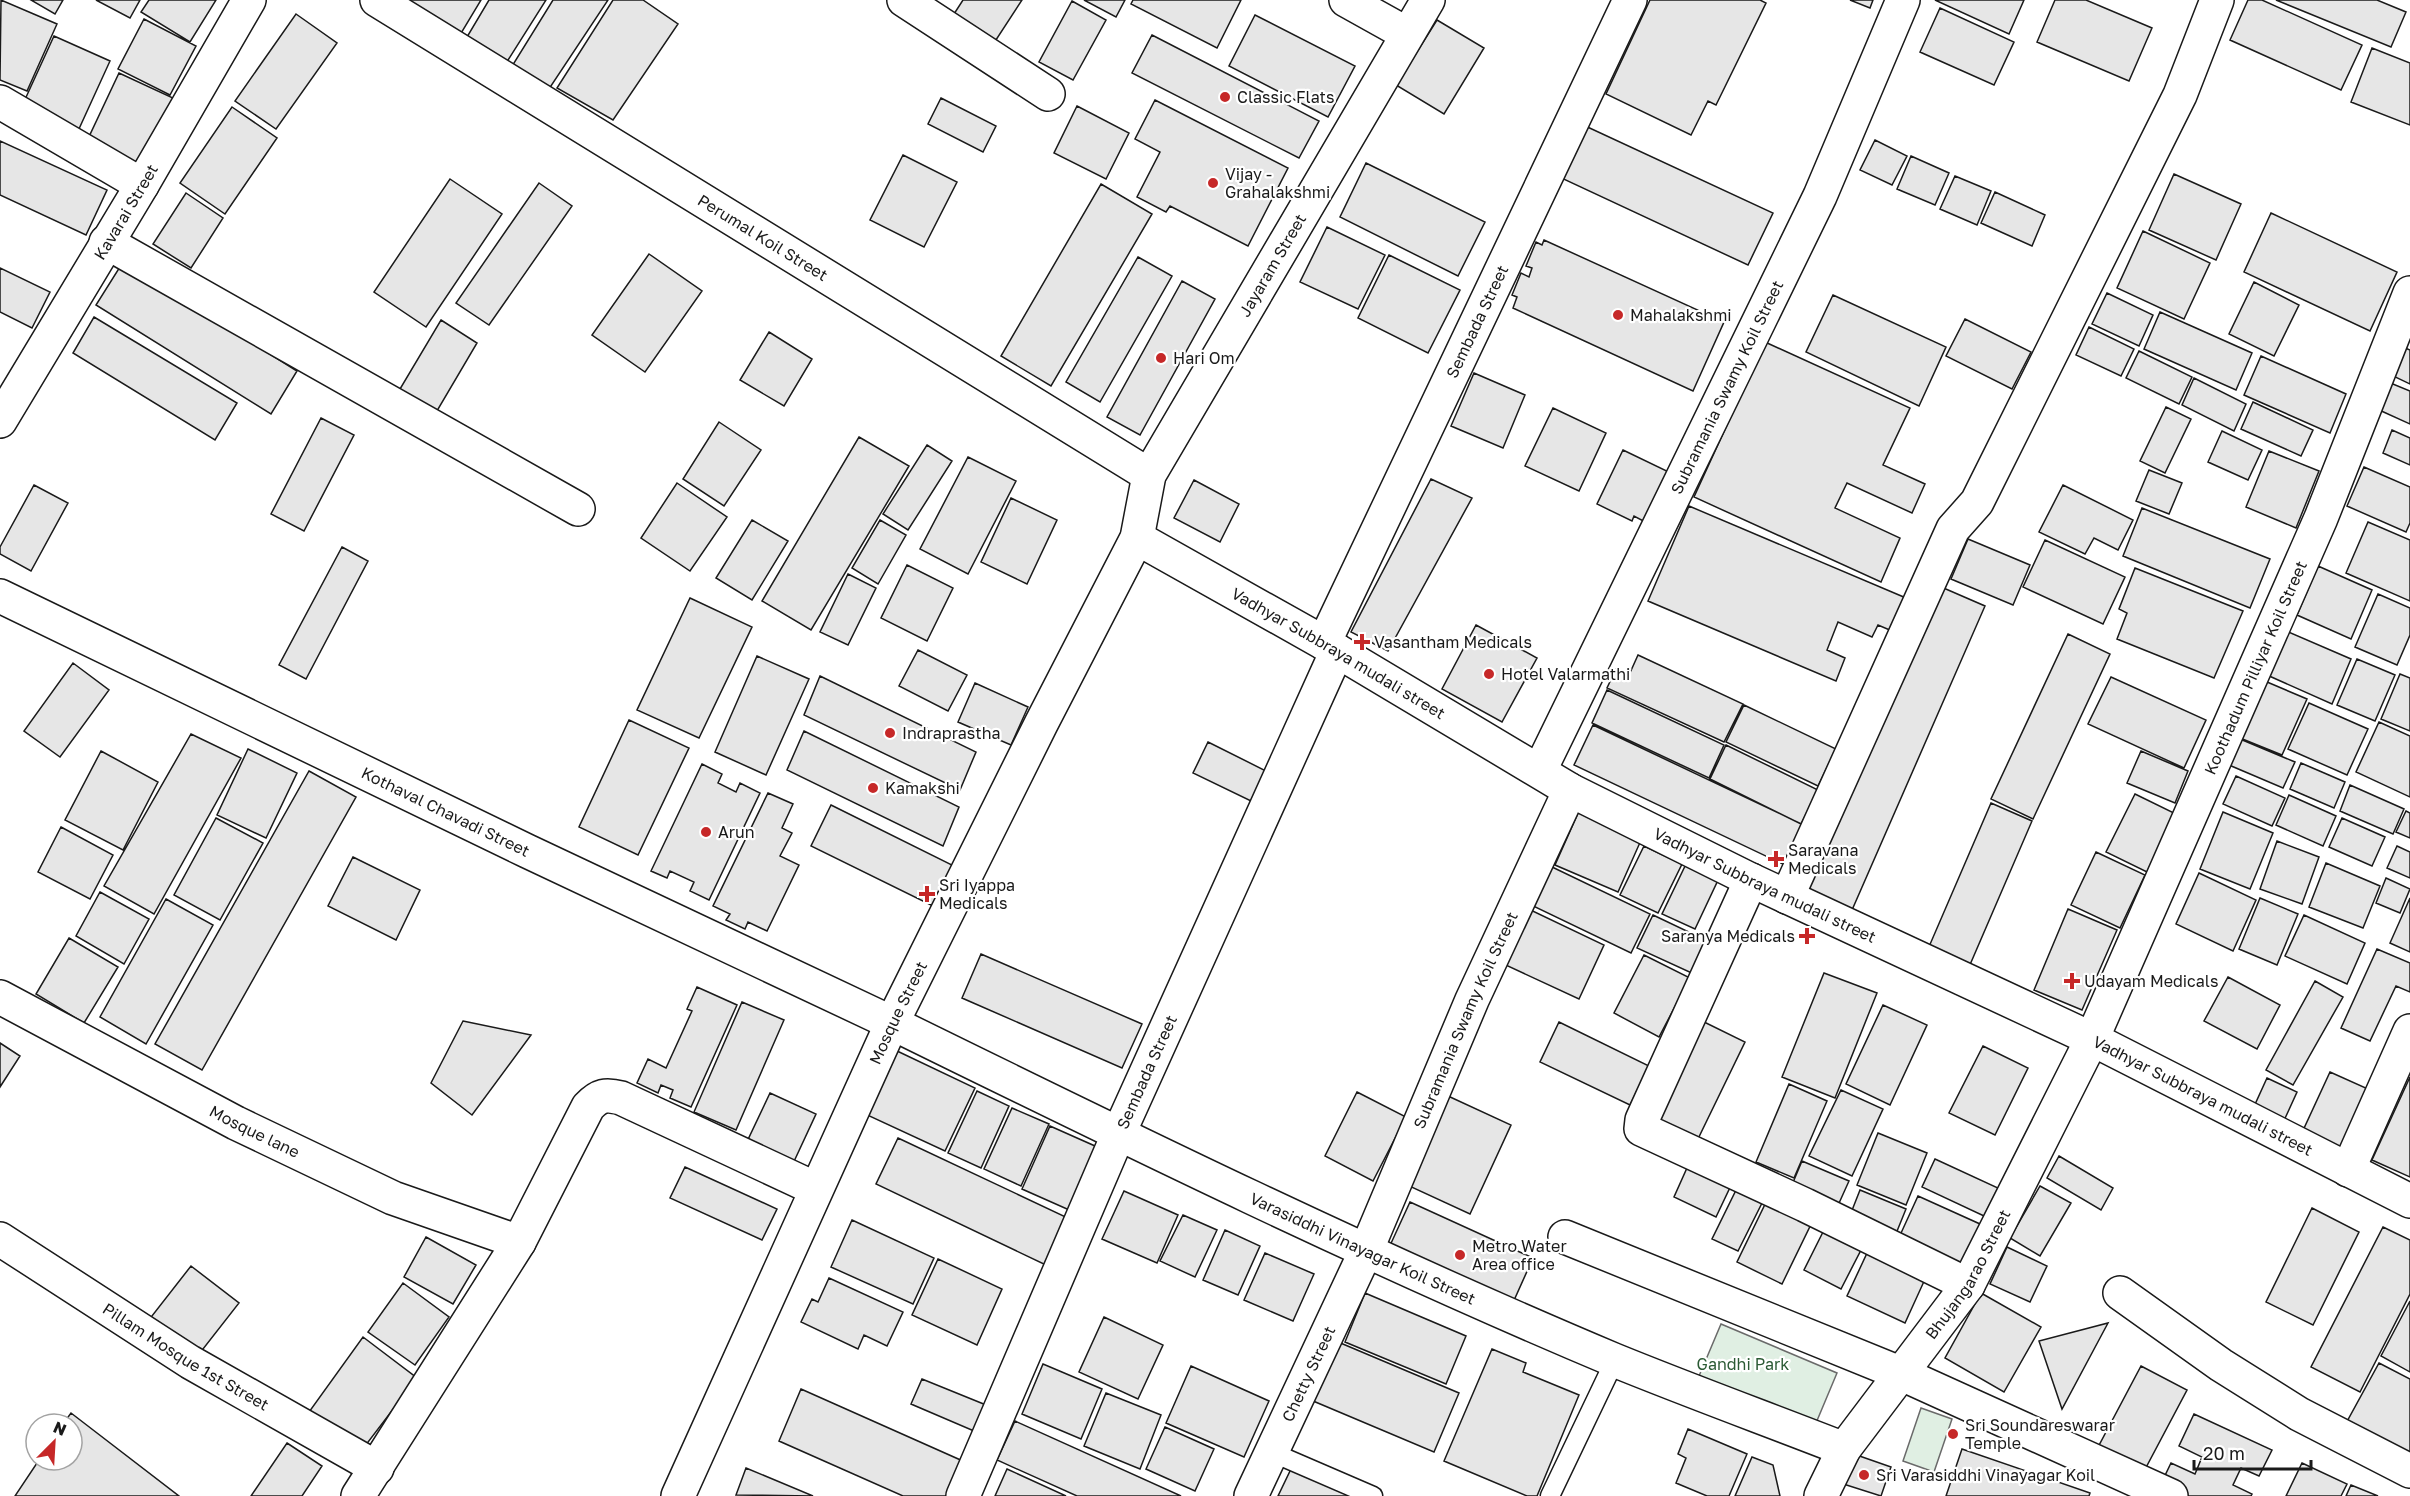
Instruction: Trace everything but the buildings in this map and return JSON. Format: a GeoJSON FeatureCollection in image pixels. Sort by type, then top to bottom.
{"type":"FeatureCollection","features":[{"type":"Feature","properties":{"kind":"street","name":"Kavarai Street"},"geometry":{"type":"LineString","coordinates":[[0,421],[142,185],[249,0]]}},
{"type":"Feature","properties":{"kind":"street","name":"Perumal Koil Street"},"geometry":{"type":"LineString","coordinates":[[377,0],[1149,475]]}},
{"type":"Feature","properties":{"kind":"street"},"geometry":{"type":"LineString","coordinates":[[904,0],[1048,94]]}},
{"type":"Feature","properties":{"kind":"street"},"geometry":{"type":"LineString","coordinates":[[1346,0],[1407,34]]}},
{"type":"Feature","properties":{"kind":"street","name":"Jayaram Street"},"geometry":{"type":"LineString","coordinates":[[1137,538],[1149,475],[1428,0]]}},
{"type":"Feature","properties":{"kind":"street","name":"Sembada Street"},"geometry":{"type":"LineString","coordinates":[[963,1496],[1330,647],[1630,0]]}},
{"type":"Feature","properties":{"kind":"street","name":"Subramania Swamy Koil Street"},"geometry":{"type":"LineString","coordinates":[[1540,770],[1821,196],[1903,0]]}},
{"type":"Feature","properties":{"kind":"street"},"geometry":{"type":"LineString","coordinates":[[1787,897],[1953,529],[1977,502],[2169,117],[2217,0]]}},
{"type":"Feature","properties":{"kind":"street"},"geometry":{"type":"LineString","coordinates":[[0,102],[142,185]]}},
{"type":"Feature","properties":{"kind":"street"},"geometry":{"type":"LineString","coordinates":[[106,242],[578,509]]}},
{"type":"Feature","properties":{"kind":"street","name":"Koothadum Pilliyar Koil Street"},"geometry":{"type":"LineString","coordinates":[[2092,1039],[2321,518],[2410,293]]}},
{"type":"Feature","properties":{"kind":"street","name":"Vadhyar Subbraya mudali street"},"geometry":{"type":"LineString","coordinates":[[1137,538],[1330,647],[1540,770],[1570,790],[1751,880],[2092,1039],[2410,1201]]}},
{"type":"Feature","properties":{"kind":"street","name":"Mosque Street"},"geometry":{"type":"LineString","coordinates":[[678,1496],[892,1023],[1137,538]]}},
{"type":"Feature","properties":{"kind":"street","name":"Kothaval Chavadi Street"},"geometry":{"type":"LineString","coordinates":[[0,596],[526,851],[892,1023]]}},
{"type":"Feature","properties":{"kind":"street","name":"Subramania Swamy Koil Street"},"geometry":{"type":"LineString","coordinates":[[1366,1251],[1472,1000],[1570,790]]}},
{"type":"Feature","properties":{"kind":"street"},"geometry":{"type":"LineString","coordinates":[[1751,880],[1642,1120],[1641,1129],[1805,1205],[1968,1285]]}},
{"type":"Feature","properties":{"kind":"street","name":"Mosque lane"},"geometry":{"type":"LineString","coordinates":[[0,997],[236,1124],[393,1198],[519,1242]]}},
{"type":"Feature","properties":{"kind":"street","name":"Varasiddhi Vinayagar Koil Street"},"geometry":{"type":"LineString","coordinates":[[892,1023],[1118,1135],[1366,1251],[1615,1360],[1844,1449]]}},
{"type":"Feature","properties":{"kind":"street"},"geometry":{"type":"LineString","coordinates":[[2348,1170],[2410,1031]]}},
{"type":"Feature","properties":{"kind":"street","name":"Bhujangarao Street"},"geometry":{"type":"LineString","coordinates":[[1821,1496],[1844,1449],[1968,1285],[2092,1039]]}},
{"type":"Feature","properties":{"kind":"street"},"geometry":{"type":"LineString","coordinates":[[358,1496],[519,1242],[588,1107],[597,1097],[608,1095],[621,1098],[816,1189]]}},
{"type":"Feature","properties":{"kind":"street"},"geometry":{"type":"LineString","coordinates":[[1565,1237],[1902,1374],[2171,1496]]}},
{"type":"Feature","properties":{"kind":"street","name":"Pillam Mosque 1st Street"},"geometry":{"type":"LineString","coordinates":[[0,1239],[190,1362],[377,1468]]}},
{"type":"Feature","properties":{"kind":"street","name":"Chetty Street"},"geometry":{"type":"LineString","coordinates":[[1251,1496],[1366,1251]]}},
{"type":"Feature","properties":{"kind":"street"},"geometry":{"type":"LineString","coordinates":[[2120,1293],[2221,1365],[2299,1414],[2410,1471]]}},
{"type":"Feature","properties":{"kind":"lane"},"geometry":{"type":"LineString","coordinates":[[1550,1496],[1615,1360]]}},
{"type":"Feature","properties":{"kind":"lane"},"geometry":{"type":"LineString","coordinates":[[1271,1452],[1373,1496]]}},
{"type":"Feature","properties":{"kind":"green space","name":"Gandhi Park"},"geometry":{"type":"Polygon","coordinates":[[[1721,1324],[1837,1373],[1816,1423],[1699,1376],[1721,1324]]]}},
{"type":"Feature","properties":{"kind":"green space"},"geometry":{"type":"Polygon","coordinates":[[[1921,1408],[1952,1419],[1934,1472],[1903,1461],[1921,1408]]]}},
{"type":"Feature","properties":{"kind":"place","name":"Classic Flats"},"geometry":{"type":"Point","coordinates":[1225,97]}},
{"type":"Feature","properties":{"kind":"place","name":"Vijay - Grahalakshmi"},"geometry":{"type":"Point","coordinates":[1213,183]}},
{"type":"Feature","properties":{"kind":"place","name":"Mahalakshmi"},"geometry":{"type":"Point","coordinates":[1618,315]}},
{"type":"Feature","properties":{"kind":"place","name":"Hari Om"},"geometry":{"type":"Point","coordinates":[1161,358]}},
{"type":"Feature","properties":{"kind":"place","name":"Vasantham Medicals"},"geometry":{"type":"Point","coordinates":[1362,642]}},
{"type":"Feature","properties":{"kind":"place","name":"Hotel Valarmathi"},"geometry":{"type":"Point","coordinates":[1489,674]}},
{"type":"Feature","properties":{"kind":"place","name":"Indraprastha"},"geometry":{"type":"Point","coordinates":[890,733]}},
{"type":"Feature","properties":{"kind":"place","name":"Kamakshi"},"geometry":{"type":"Point","coordinates":[873,788]}},
{"type":"Feature","properties":{"kind":"place","name":"Arun"},"geometry":{"type":"Point","coordinates":[706,832]}},
{"type":"Feature","properties":{"kind":"place","name":"Saravana Medicals"},"geometry":{"type":"Point","coordinates":[1776,859]}},
{"type":"Feature","properties":{"kind":"place","name":"Sri Iyappa Medicals"},"geometry":{"type":"Point","coordinates":[927,894]}},
{"type":"Feature","properties":{"kind":"place","name":"Saranya Medicals"},"geometry":{"type":"Point","coordinates":[1807,936]}},
{"type":"Feature","properties":{"kind":"place","name":"Udayam Medicals"},"geometry":{"type":"Point","coordinates":[2072,981]}},
{"type":"Feature","properties":{"kind":"place","name":"Metro Water Area office"},"geometry":{"type":"Point","coordinates":[1460,1255]}},
{"type":"Feature","properties":{"kind":"place","name":"Sri Soundareswarar Temple"},"geometry":{"type":"Point","coordinates":[1953,1434]}},
{"type":"Feature","properties":{"kind":"place","name":"Sri Varasiddhi Vinayagar Koil"},"geometry":{"type":"Point","coordinates":[1864,1475]}}]}
